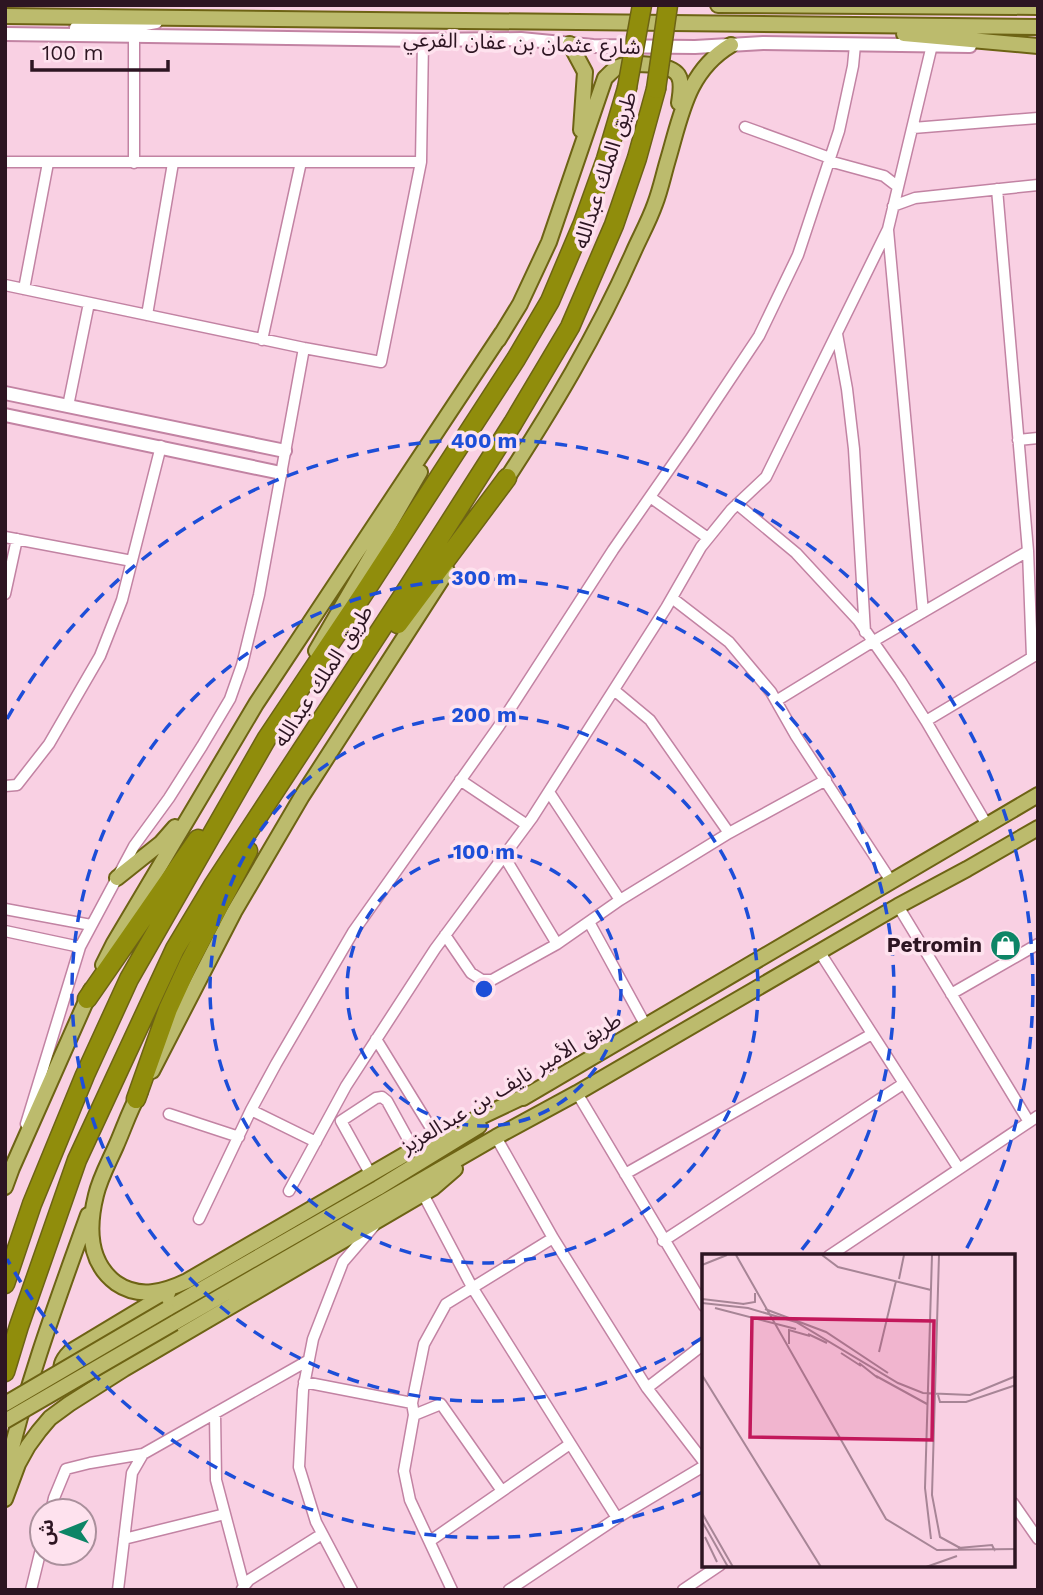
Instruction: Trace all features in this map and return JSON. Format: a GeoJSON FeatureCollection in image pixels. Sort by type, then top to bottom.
{"type":"FeatureCollection","features":[{"type":"Feature","properties":{"kind":"highway","name":"طريق الملك عبدالله"},"geometry":{"type":"LineString","coordinates":[[5,1284],[32,1203],[58,1139],[129,979],[267,738],[395,547],[516,359],[550,301],[606,159],[627,88],[642,5]]}},
{"type":"Feature","properties":{"kind":"highway","name":"طريق الملك عبدالله"},"geometry":{"type":"LineString","coordinates":[[5,1372],[77,1160],[174,949],[513,423],[570,327],[614,225],[637,158],[656,89],[668,5]]}},
{"type":"Feature","properties":{"kind":"highway"},"geometry":{"type":"LineString","coordinates":[[136,1099],[168,1009],[189,963],[296,760],[507,478]]}},
{"type":"Feature","properties":{"kind":"highway"},"geometry":{"type":"LineString","coordinates":[[87,999],[267,738]]}},
{"type":"Feature","properties":{"kind":"main road"},"geometry":{"type":"LineString","coordinates":[[718,5],[1038,8]]}},
{"type":"Feature","properties":{"kind":"main road"},"geometry":{"type":"LineString","coordinates":[[5,16],[1038,27]]}},
{"type":"Feature","properties":{"kind":"main road"},"geometry":{"type":"LineString","coordinates":[[6,34],[145,24],[180,16]]}},
{"type":"Feature","properties":{"kind":"main road"},"geometry":{"type":"LineString","coordinates":[[809,25],[1038,47]]}},
{"type":"Feature","properties":{"kind":"main road","name":"شارع عثمان بن عفان الفرعي"},"geometry":{"type":"LineString","coordinates":[[6,34],[521,40],[593,46],[670,47],[763,43],[1038,47]]}},
{"type":"Feature","properties":{"kind":"main road"},"geometry":{"type":"LineString","coordinates":[[570,44],[585,72],[578,155]]}},
{"type":"Feature","properties":{"kind":"main road"},"geometry":{"type":"LineString","coordinates":[[5,1477],[42,1343],[96,1194],[136,1099],[234,912],[302,796],[547,417],[574,370],[618,287],[655,205],[689,90],[703,67],[730,45]]}},
{"type":"Feature","properties":{"kind":"main road"},"geometry":{"type":"LineString","coordinates":[[267,738],[355,582],[520,304],[549,242],[605,78],[617,67],[644,64],[668,67],[678,75],[681,90],[673,144]]}},
{"type":"Feature","properties":{"kind":"main road"},"geometry":{"type":"LineString","coordinates":[[5,1187],[114,943],[256,704],[502,333]]}},
{"type":"Feature","properties":{"kind":"main road"},"geometry":{"type":"LineString","coordinates":[[5,393],[285,451]]}},
{"type":"Feature","properties":{"kind":"main road"},"geometry":{"type":"LineString","coordinates":[[5,415],[281,472]]}},
{"type":"Feature","properties":{"kind":"main road","name":"طريق الأمير نايف بن عبدالعزيز"},"geometry":{"type":"LineString","coordinates":[[5,1404],[400,1175],[529,1094],[1038,795]]}},
{"type":"Feature","properties":{"kind":"main road"},"geometry":{"type":"LineString","coordinates":[[117,878],[161,843],[197,803]]}},
{"type":"Feature","properties":{"kind":"main road","name":"طريق الأمير نايف بن عبدالعزيز"},"geometry":{"type":"LineString","coordinates":[[5,1422],[819,951],[1038,828]]}},
{"type":"Feature","properties":{"kind":"main road"},"geometry":{"type":"LineString","coordinates":[[124,1369],[80,1389],[66,1384],[61,1373],[64,1357],[70,1352],[187,1281],[414,1150],[529,1094]]}},
{"type":"Feature","properties":{"kind":"main road"},"geometry":{"type":"LineString","coordinates":[[5,1499],[28,1446],[50,1418],[124,1369],[433,1188],[479,1147]]}},
{"type":"Feature","properties":{"kind":"main road"},"geometry":{"type":"LineString","coordinates":[[96,1194],[91,1229],[92,1247],[99,1265],[108,1276],[120,1285],[145,1293],[159,1292],[187,1281]]}},
{"type":"Feature","properties":{"kind":"street"},"geometry":{"type":"LineString","coordinates":[[134,36],[134,163]]}},
{"type":"Feature","properties":{"kind":"street"},"geometry":{"type":"LineString","coordinates":[[5,285],[262,340],[381,362],[421,162],[423,40]]}},
{"type":"Feature","properties":{"kind":"street"},"geometry":{"type":"LineString","coordinates":[[199,1219],[275,1064],[353,932],[499,726],[613,550],[759,336],[798,254],[830,159],[839,131],[855,45]]}},
{"type":"Feature","properties":{"kind":"street"},"geometry":{"type":"LineString","coordinates":[[289,1191],[346,1086],[445,935],[549,792],[701,547],[737,504],[766,477],[888,229],[932,45]]}},
{"type":"Feature","properties":{"kind":"street"},"geometry":{"type":"LineString","coordinates":[[913,128],[1038,118]]}},
{"type":"Feature","properties":{"kind":"street"},"geometry":{"type":"LineString","coordinates":[[745,127],[884,176],[897,186]]}},
{"type":"Feature","properties":{"kind":"street"},"geometry":{"type":"LineString","coordinates":[[5,162],[421,162]]}},
{"type":"Feature","properties":{"kind":"street"},"geometry":{"type":"LineString","coordinates":[[262,340],[301,162]]}},
{"type":"Feature","properties":{"kind":"street"},"geometry":{"type":"LineString","coordinates":[[24,289],[48,163]]}},
{"type":"Feature","properties":{"kind":"street"},"geometry":{"type":"LineString","coordinates":[[147,315],[173,163]]}},
{"type":"Feature","properties":{"kind":"street"},"geometry":{"type":"LineString","coordinates":[[893,206],[915,198],[1038,185]]}},
{"type":"Feature","properties":{"kind":"street"},"geometry":{"type":"LineString","coordinates":[[926,721],[1035,655],[997,189]]}},
{"type":"Feature","properties":{"kind":"street"},"geometry":{"type":"LineString","coordinates":[[888,229],[923,612]]}},
{"type":"Feature","properties":{"kind":"street"},"geometry":{"type":"LineString","coordinates":[[68,406],[89,303]]}},
{"type":"Feature","properties":{"kind":"street"},"geometry":{"type":"LineString","coordinates":[[837,333],[854,449],[865,632]]}},
{"type":"Feature","properties":{"kind":"street"},"geometry":{"type":"LineString","coordinates":[[12,1168],[80,947],[134,846],[169,798],[230,699],[242,665],[259,595],[304,348]]}},
{"type":"Feature","properties":{"kind":"street"},"geometry":{"type":"LineString","coordinates":[[1018,440],[1038,438]]}},
{"type":"Feature","properties":{"kind":"street"},"geometry":{"type":"LineString","coordinates":[[5,786],[17,785],[49,744],[100,656],[122,600],[162,446]]}},
{"type":"Feature","properties":{"kind":"street"},"geometry":{"type":"LineString","coordinates":[[650,497],[708,538]]}},
{"type":"Feature","properties":{"kind":"street"},"geometry":{"type":"LineString","coordinates":[[737,504],[796,553],[858,620],[926,721],[987,825]]}},
{"type":"Feature","properties":{"kind":"street"},"geometry":{"type":"LineString","coordinates":[[5,537],[132,561]]}},
{"type":"Feature","properties":{"kind":"street"},"geometry":{"type":"LineString","coordinates":[[5,594],[17,539]]}},
{"type":"Feature","properties":{"kind":"street"},"geometry":{"type":"LineString","coordinates":[[776,701],[1028,551]]}},
{"type":"Feature","properties":{"kind":"street"},"geometry":{"type":"LineString","coordinates":[[671,598],[729,642],[771,692],[796,736],[891,881]]}},
{"type":"Feature","properties":{"kind":"street"},"geometry":{"type":"LineString","coordinates":[[614,690],[650,720],[729,833]]}},
{"type":"Feature","properties":{"kind":"street"},"geometry":{"type":"LineString","coordinates":[[460,780],[527,825]]}},
{"type":"Feature","properties":{"kind":"street"},"geometry":{"type":"LineString","coordinates":[[445,935],[471,973],[482,980],[492,980],[557,944],[729,833],[826,780]]}},
{"type":"Feature","properties":{"kind":"street"},"geometry":{"type":"LineString","coordinates":[[549,792],[620,901]]}},
{"type":"Feature","properties":{"kind":"street"},"geometry":{"type":"LineString","coordinates":[[504,856],[557,944]]}},
{"type":"Feature","properties":{"kind":"street"},"geometry":{"type":"LineString","coordinates":[[842,1252],[1033,1119],[951,994],[898,906]]}},
{"type":"Feature","properties":{"kind":"street"},"geometry":{"type":"LineString","coordinates":[[5,909],[91,925]]}},
{"type":"Feature","properties":{"kind":"street"},"geometry":{"type":"LineString","coordinates":[[589,922],[646,1026]]}},
{"type":"Feature","properties":{"kind":"street"},"geometry":{"type":"LineString","coordinates":[[5,931],[80,947]]}},
{"type":"Feature","properties":{"kind":"street"},"geometry":{"type":"LineString","coordinates":[[951,994],[1038,944]]}},
{"type":"Feature","properties":{"kind":"street"},"geometry":{"type":"LineString","coordinates":[[819,951],[959,1169]]}},
{"type":"Feature","properties":{"kind":"street"},"geometry":{"type":"LineString","coordinates":[[625,1174],[872,1034]]}},
{"type":"Feature","properties":{"kind":"street"},"geometry":{"type":"LineString","coordinates":[[376,1040],[436,1138]]}},
{"type":"Feature","properties":{"kind":"street"},"geometry":{"type":"LineString","coordinates":[[663,1241],[903,1084]]}},
{"type":"Feature","properties":{"kind":"street"},"geometry":{"type":"LineString","coordinates":[[577,1093],[702,1303]]}},
{"type":"Feature","properties":{"kind":"street"},"geometry":{"type":"LineString","coordinates":[[371,1175],[341,1121],[376,1098],[382,1097],[387,1101],[414,1150]]}},
{"type":"Feature","properties":{"kind":"street"},"geometry":{"type":"LineString","coordinates":[[251,1110],[316,1142]]}},
{"type":"Feature","properties":{"kind":"street"},"geometry":{"type":"LineString","coordinates":[[169,1114],[239,1137]]}},
{"type":"Feature","properties":{"kind":"street"},"geometry":{"type":"LineString","coordinates":[[496,1138],[647,1388],[702,1461]]}},
{"type":"Feature","properties":{"kind":"street"},"geometry":{"type":"LineString","coordinates":[[423,1194],[472,1287],[617,1518]]}},
{"type":"Feature","properties":{"kind":"street"},"geometry":{"type":"LineString","coordinates":[[352,1590],[316,1522],[299,1467],[303,1390],[313,1339],[344,1262],[379,1220]]}},
{"type":"Feature","properties":{"kind":"street"},"geometry":{"type":"LineString","coordinates":[[452,1590],[410,1500],[404,1471],[414,1415],[412,1403],[424,1344],[446,1304],[554,1238]]}},
{"type":"Feature","properties":{"kind":"street"},"geometry":{"type":"LineString","coordinates":[[647,1388],[702,1346]]}},
{"type":"Feature","properties":{"kind":"street"},"geometry":{"type":"LineString","coordinates":[[54,1497],[66,1469],[143,1454],[309,1360]]}},
{"type":"Feature","properties":{"kind":"street"},"geometry":{"type":"LineString","coordinates":[[304,1382],[412,1403]]}},
{"type":"Feature","properties":{"kind":"street"},"geometry":{"type":"LineString","coordinates":[[414,1415],[441,1404],[502,1491]]}},
{"type":"Feature","properties":{"kind":"street"},"geometry":{"type":"LineString","coordinates":[[215,1413],[216,1480],[243,1588]]}},
{"type":"Feature","properties":{"kind":"street"},"geometry":{"type":"LineString","coordinates":[[430,1541],[570,1444]]}},
{"type":"Feature","properties":{"kind":"street"},"geometry":{"type":"LineString","coordinates":[[118,1590],[132,1473],[143,1454]]}},
{"type":"Feature","properties":{"kind":"street"},"geometry":{"type":"LineString","coordinates":[[509,1590],[702,1465]]}},
{"type":"Feature","properties":{"kind":"street"},"geometry":{"type":"LineString","coordinates":[[1015,1506],[1038,1539]]}},
{"type":"Feature","properties":{"kind":"street"},"geometry":{"type":"LineString","coordinates":[[124,1539],[225,1514]]}},
{"type":"Feature","properties":{"kind":"street"},"geometry":{"type":"LineString","coordinates":[[243,1588],[249,1580],[322,1534]]}},
{"type":"Feature","properties":{"kind":"street"},"geometry":{"type":"LineString","coordinates":[[31,1590],[37,1567]]}},
{"type":"Feature","properties":{"kind":"street"},"geometry":{"type":"LineString","coordinates":[[683,1590],[717,1567]]}},
{"type":"Feature","properties":{"kind":"place","name":"Petromin"},"geometry":{"type":"Point","coordinates":[1005,945]}}]}
